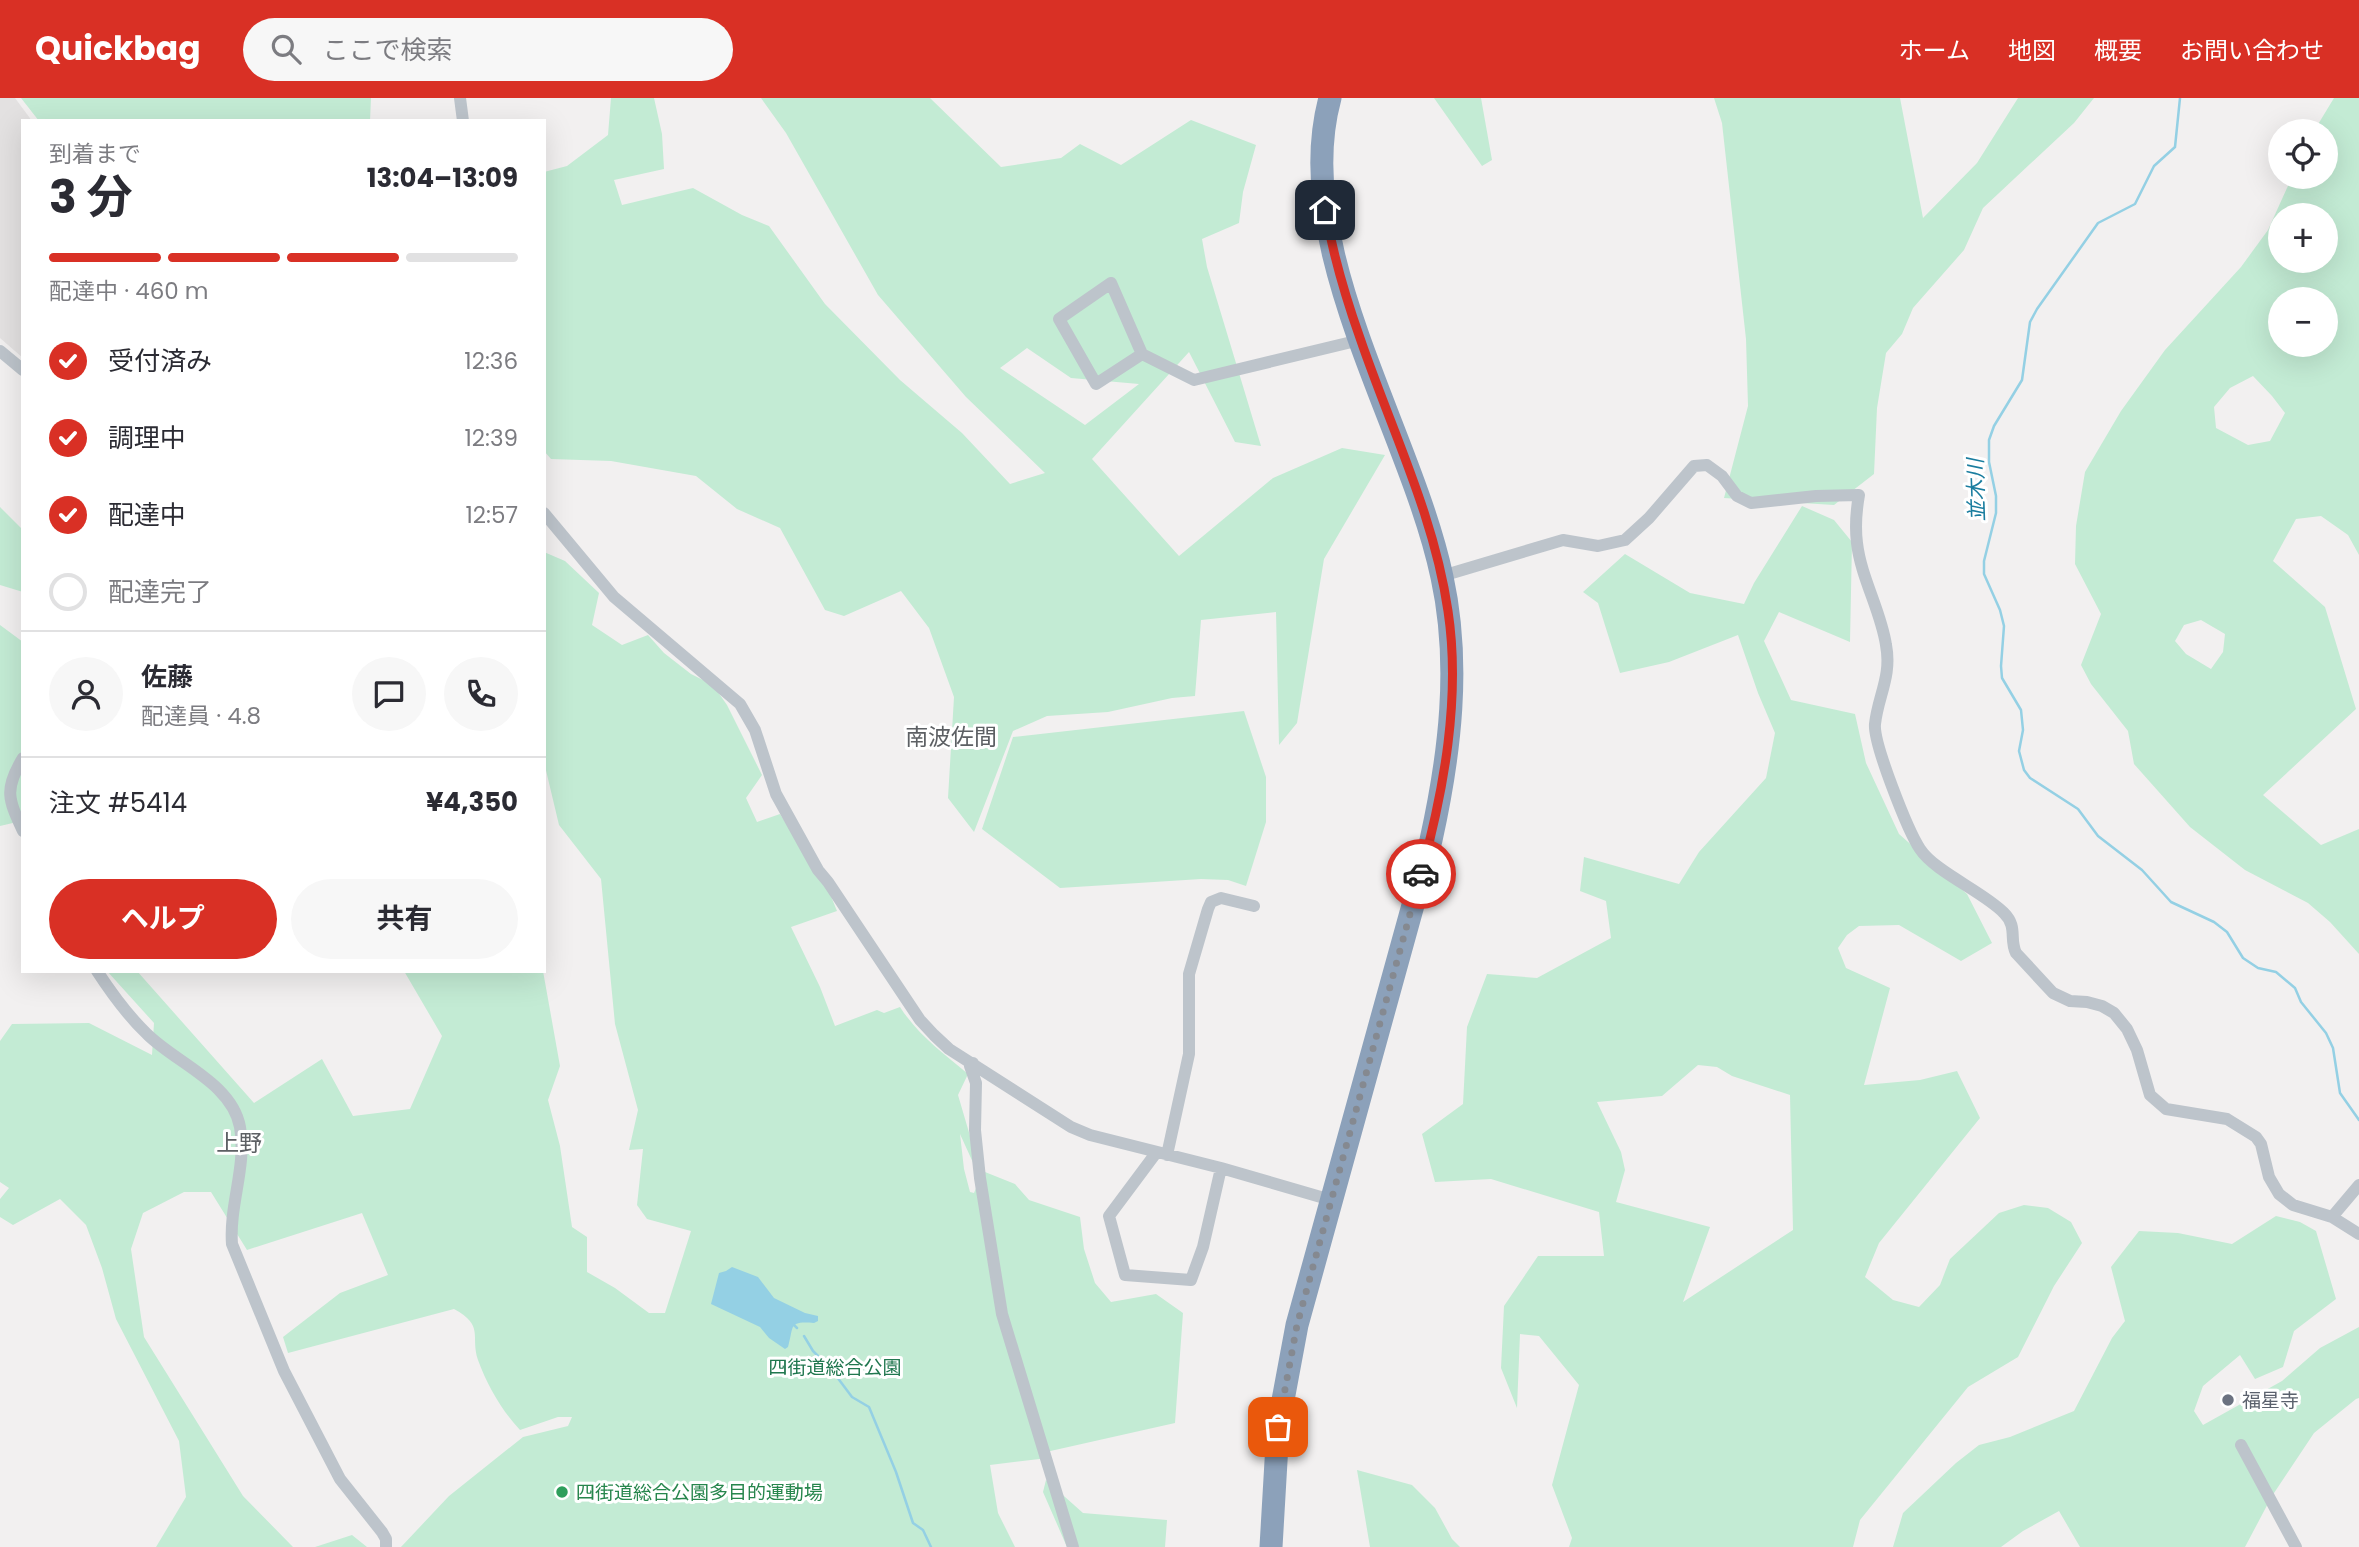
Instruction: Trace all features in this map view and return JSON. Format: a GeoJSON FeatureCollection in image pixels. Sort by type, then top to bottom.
{"type":"FeatureCollection","features":[{"type":"Feature","properties":{"kind":"highway"},"geometry":{"type":"LineString","coordinates":[[1271,1547],[1278,1427],[1286,1374],[1297,1325],[1431,840],[1448,741],[1452,669],[1449,613],[1442,576],[1418,489],[1360,340],[1340,279],[1325,210],[1322,157],[1327,101]]}},
{"type":"Feature","properties":{"kind":"street"},"geometry":{"type":"LineString","coordinates":[[460,98],[463,119]]}},
{"type":"Feature","properties":{"kind":"street"},"geometry":{"type":"LineString","coordinates":[[1142,354],[1096,384],[1059,319],[1111,283],[1142,354],[1194,380],[1360,340]]}},
{"type":"Feature","properties":{"kind":"street"},"geometry":{"type":"LineString","coordinates":[[0,351],[21,368]]}},
{"type":"Feature","properties":{"kind":"street"},"geometry":{"type":"LineString","coordinates":[[1442,576],[1563,540],[1598,546],[1625,540],[1649,518],[1693,466],[1707,465],[1722,477],[1737,496],[1751,503],[1816,496],[1858,495],[1855,519],[1857,546],[1887,646],[1887,679],[1874,725],[1895,794],[1920,850],[2005,914],[2014,931],[2013,947],[2016,953],[2053,993],[2070,1001],[2102,1006],[2114,1013],[2127,1029],[2137,1050],[2150,1095],[2166,1109],[2227,1119],[2256,1137],[2269,1177],[2279,1194],[2292,1205],[2332,1217],[2359,1234]]}},
{"type":"Feature","properties":{"kind":"street"},"geometry":{"type":"LineString","coordinates":[[546,515],[614,597],[740,704],[755,730],[776,794],[818,870],[920,1020],[949,1049],[1071,1127],[1331,1200]]}},
{"type":"Feature","properties":{"kind":"street"},"geometry":{"type":"LineString","coordinates":[[21,761],[9,788],[10,804],[21,827]]}},
{"type":"Feature","properties":{"kind":"street"},"geometry":{"type":"LineString","coordinates":[[1221,1168],[1203,1247],[1191,1280],[1125,1275],[1109,1216],[1161,1154],[1189,1054],[1189,974],[1208,909],[1211,902],[1221,898],[1254,906]]}},
{"type":"Feature","properties":{"kind":"street"},"geometry":{"type":"LineString","coordinates":[[98,973],[121,1007],[149,1036],[221,1091],[235,1112],[240,1126],[241,1159],[230,1226],[232,1244],[280,1360],[305,1412],[340,1479],[382,1532],[386,1547]]}},
{"type":"Feature","properties":{"kind":"street"},"geometry":{"type":"LineString","coordinates":[[973,1063],[970,1066],[976,1083],[975,1130],[1002,1314],[1073,1547]]}},
{"type":"Feature","properties":{"kind":"street"},"geometry":{"type":"LineString","coordinates":[[2332,1217],[2359,1185]]}},
{"type":"Feature","properties":{"kind":"street"},"geometry":{"type":"LineString","coordinates":[[2241,1445],[2297,1547]]}},
{"type":"Feature","properties":{"kind":"shaded area"},"geometry":{"type":"Polygon","coordinates":[[[0,98],[15,98],[31,119],[21,119],[21,356],[0,338],[0,98]]]}},
{"type":"Feature","properties":{"kind":"green space"},"geometry":{"type":"Polygon","coordinates":[[[21,98],[371,98],[370,119],[37,119],[21,98]]]}},
{"type":"Feature","properties":{"kind":"green space"},"geometry":{"type":"Polygon","coordinates":[[[611,98],[654,98],[662,134],[664,169],[614,180],[622,205],[693,188],[742,215],[769,226],[825,304],[900,380],[962,433],[1010,484],[1045,473],[966,397],[878,295],[786,133],[761,98],[930,98],[1001,167],[1061,158],[1080,144],[1121,165],[1191,120],[1256,145],[1243,192],[1239,223],[1202,239],[1207,267],[1261,446],[1235,442],[1189,352],[1092,459],[1179,556],[1273,478],[1342,448],[1385,455],[1324,559],[1297,723],[1279,745],[1276,612],[1201,620],[1195,696],[1172,698],[1108,712],[1047,716],[1013,731],[974,832],[948,798],[954,697],[929,628],[901,591],[844,616],[825,610],[780,528],[737,509],[696,476],[611,461],[551,459],[546,453],[546,171],[567,166],[608,135],[611,98]],[[1027,348],[1000,368],[1085,425],[1139,384],[1071,378],[1027,348]]]}},
{"type":"Feature","properties":{"kind":"green space"},"geometry":{"type":"Polygon","coordinates":[[[1434,98],[1481,98],[1492,160],[1482,166],[1434,98]]]}},
{"type":"Feature","properties":{"kind":"green space"},"geometry":{"type":"Polygon","coordinates":[[[1714,98],[1900,98],[1923,218],[1977,163],[2018,98],[2094,98],[2074,123],[1983,208],[1964,250],[1913,308],[1902,334],[1886,353],[1877,408],[1874,474],[1834,505],[1724,498],[1748,406],[1746,339],[1722,123],[1714,98]]]}},
{"type":"Feature","properties":{"kind":"green space"},"geometry":{"type":"Polygon","coordinates":[[[2334,98],[2359,98],[2359,555],[2348,535],[2321,516],[2296,519],[2273,561],[2325,607],[2356,709],[2263,795],[2321,845],[2359,829],[2359,954],[2330,922],[2308,903],[2245,870],[2190,827],[2134,764],[2128,731],[2091,684],[2081,665],[2101,614],[2075,564],[2076,526],[2085,472],[2121,411],[2165,350],[2241,267],[2268,230],[2268,273],[2338,273],[2338,203],[2280,203],[2287,189],[2338,189],[2338,119],[2321,119],[2334,98]],[[2253,376],[2230,388],[2214,407],[2216,428],[2248,445],[2270,441],[2285,413],[2253,376]],[[2201,620],[2184,625],[2175,641],[2186,654],[2211,669],[2223,652],[2225,634],[2201,620]]]}},
{"type":"Feature","properties":{"kind":"green space"},"geometry":{"type":"Polygon","coordinates":[[[1802,506],[1834,520],[1852,542],[1850,642],[1779,612],[1764,641],[1791,700],[1855,714],[1866,763],[1899,834],[1967,894],[1992,943],[1961,961],[1899,925],[1859,926],[1847,935],[1838,948],[1846,968],[1890,988],[1864,1085],[1920,1080],[1957,1071],[1980,1118],[1879,1243],[1865,1277],[1893,1300],[1919,1307],[1940,1285],[1950,1259],[1999,1213],[2024,1205],[2048,1208],[2071,1222],[2082,1243],[2054,1286],[2018,1357],[1968,1387],[1860,1520],[1853,1547],[1569,1547],[1572,1538],[1552,1485],[1579,1385],[1539,1336],[1520,1334],[1517,1408],[1501,1368],[1504,1306],[1538,1256],[1604,1256],[1599,1212],[1491,1179],[1435,1182],[1422,1134],[1463,1104],[1467,1027],[1487,974],[1537,978],[1611,938],[1606,901],[1580,891],[1584,857],[1679,884],[1699,852],[1766,778],[1775,733],[1738,635],[1669,662],[1620,673],[1598,603],[1583,592],[1625,554],[1690,593],[1744,604],[1802,506]],[[1698,1065],[1662,1096],[1597,1102],[1621,1152],[1625,1170],[1616,1202],[1710,1227],[1683,1302],[1793,1230],[1790,1095],[1732,1076],[1717,1067],[1698,1065]]]}},
{"type":"Feature","properties":{"kind":"green space"},"geometry":{"type":"Polygon","coordinates":[[[0,507],[21,528],[21,591],[0,585],[0,507]]]}},
{"type":"Feature","properties":{"kind":"green space","name":"四街道総合公園"},"geometry":{"type":"Polygon","coordinates":[[[546,553],[565,561],[599,593],[592,625],[622,645],[648,635],[664,653],[691,674],[713,685],[727,705],[762,775],[746,798],[757,822],[780,814],[828,889],[837,911],[791,927],[820,987],[835,1026],[877,1010],[884,1013],[900,1007],[923,1035],[968,1074],[958,1095],[980,1170],[1015,1184],[1029,1200],[1080,1217],[1084,1249],[1095,1283],[1111,1302],[1156,1294],[1183,1313],[1175,1423],[1046,1452],[1048,1458],[990,1465],[998,1513],[1015,1547],[401,1547],[449,1496],[523,1437],[568,1426],[572,1417],[558,1417],[520,1430],[501,1406],[486,1379],[476,1352],[473,1326],[464,1315],[454,1309],[288,1353],[283,1337],[340,1293],[388,1275],[362,1213],[247,1250],[211,1192],[184,1192],[143,1213],[131,1249],[144,1337],[243,1496],[293,1547],[156,1547],[186,1497],[179,1441],[116,1319],[102,1268],[86,1225],[60,1199],[13,1225],[0,1217],[0,1199],[9,1188],[0,1182],[0,1041],[12,1024],[89,1023],[152,1055],[154,1023],[109,973],[139,973],[254,1103],[322,1059],[353,1116],[410,1109],[442,1036],[405,973],[543,973],[560,1066],[548,1100],[560,1146],[572,1227],[587,1237],[587,1272],[649,1313],[665,1313],[691,1231],[647,1219],[637,1205],[643,1149],[629,1150],[638,1110],[615,1024],[601,879],[559,825],[546,770],[546,553]],[[960,1134],[964,1169],[970,1192],[974,1193],[980,1178],[960,1134]]]}},
{"type":"Feature","properties":{"kind":"green space"},"geometry":{"type":"Polygon","coordinates":[[[0,625],[21,641],[21,829],[17,822],[0,826],[0,625]]]}},
{"type":"Feature","properties":{"kind":"green space"},"geometry":{"type":"Polygon","coordinates":[[[1244,711],[1266,777],[1266,822],[1246,886],[1228,880],[1201,879],[1060,888],[982,829],[1013,737],[1244,711]]]}},
{"type":"Feature","properties":{"kind":"green space"},"geometry":{"type":"Polygon","coordinates":[[[2276,1216],[2300,1222],[2316,1231],[2336,1299],[2294,1331],[2283,1367],[2255,1379],[2240,1355],[2203,1386],[2194,1411],[2203,1425],[2282,1381],[2320,1348],[2359,1327],[2359,1398],[2314,1433],[2272,1496],[2245,1547],[2080,1547],[2059,1511],[2001,1547],[1893,1547],[1903,1513],[1979,1445],[2010,1437],[2074,1411],[2112,1338],[2125,1321],[2111,1267],[2139,1231],[2178,1233],[2232,1244],[2276,1216]]]}},
{"type":"Feature","properties":{"kind":"green space"},"geometry":{"type":"Polygon","coordinates":[[[1357,1470],[1412,1485],[1435,1508],[1452,1539],[1460,1547],[1370,1547],[1357,1470]]]}},
{"type":"Feature","properties":{"kind":"green space"},"geometry":{"type":"Polygon","coordinates":[[[1046,1480],[1083,1513],[1167,1520],[1165,1547],[1067,1547],[1043,1492],[1046,1480]]]}},
{"type":"Feature","properties":{"kind":"green space"},"geometry":{"type":"Polygon","coordinates":[[[352,1535],[367,1547],[315,1547],[352,1535]]]}},
{"type":"Feature","properties":{"kind":"water"},"geometry":{"type":"Polygon","coordinates":[[[732,1267],[758,1277],[774,1298],[805,1313],[818,1316],[818,1321],[793,1326],[788,1347],[785,1349],[769,1338],[760,1327],[711,1304],[719,1273],[732,1267]]]}},
{"type":"Feature","properties":{"kind":"waterway","name":"並木川"},"geometry":{"type":"LineString","coordinates":[[2180,98],[2175,147],[2154,166],[2135,204],[2098,223],[2037,309],[2030,322],[2022,380],[1994,426],[1989,440],[1996,513],[1984,561],[1984,574],[2004,626],[2002,678],[2021,710],[2023,730],[2019,751],[2024,770],[2030,778],[2078,809],[2098,836],[2142,870],[2171,902],[2214,922],[2227,932],[2243,958],[2258,968],[2276,972],[2295,988],[2301,1002],[2326,1033],[2333,1048],[2340,1093],[2359,1120]]}},
{"type":"Feature","properties":{"kind":"waterway"},"geometry":{"type":"LineString","coordinates":[[794,1325],[797,1328]]}},
{"type":"Feature","properties":{"kind":"waterway"},"geometry":{"type":"LineString","coordinates":[[804,1336],[813,1351],[852,1397],[869,1407],[896,1472],[913,1523],[923,1530],[931,1547]]}},
{"type":"Feature","properties":{"kind":"way so far"},"geometry":{"type":"LineString","coordinates":[[1278,1427],[1297,1325],[1421,874]]}},
{"type":"Feature","properties":{"kind":"place","name":"福星寺"},"geometry":{"type":"Point","coordinates":[2228,1400]}},
{"type":"Feature","properties":{"kind":"place","name":"四街道総合公園多目的運動場"},"geometry":{"type":"Point","coordinates":[562,1492]}},
{"type":"Feature","properties":{"kind":"district","name":"南波佐間"},"geometry":{"type":"Point","coordinates":[951,737]}},
{"type":"Feature","properties":{"kind":"district","name":"上野"},"geometry":{"type":"Point","coordinates":[239,1143]}},
{"type":"Feature","properties":{"kind":"route"},"geometry":{"type":"LineString","coordinates":[[1325,210],[1340,279],[1360,340],[1418,489],[1442,576],[1449,613],[1452,669],[1447,751],[1442,788],[1421,874]]}}]}
